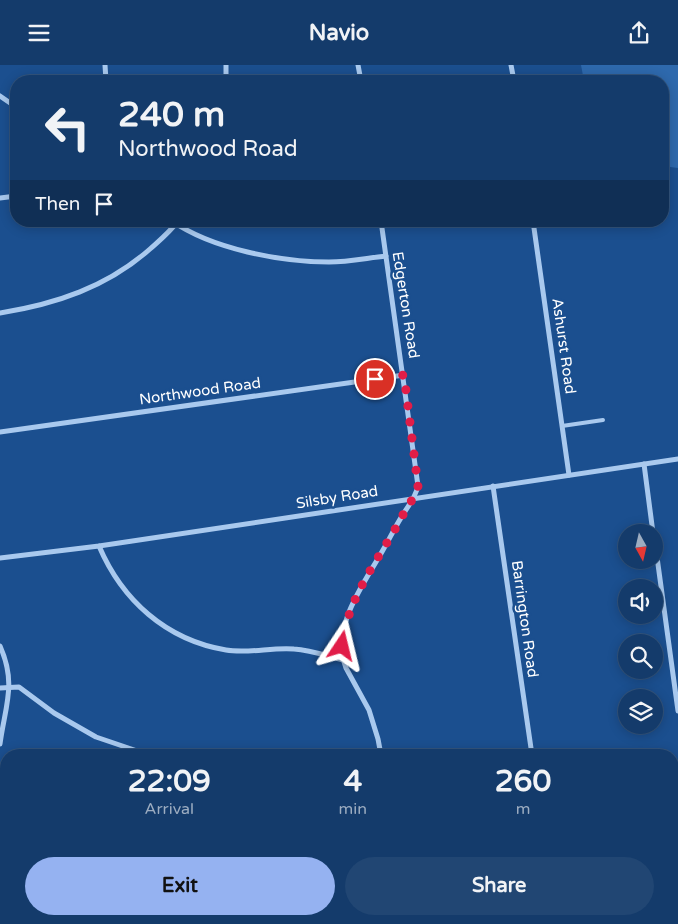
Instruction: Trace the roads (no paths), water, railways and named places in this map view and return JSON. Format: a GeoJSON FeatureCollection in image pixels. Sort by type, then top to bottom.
{"type":"FeatureCollection","features":[{"type":"Feature","properties":{"kind":"street"},"geometry":{"type":"LineString","coordinates":[[0,313],[54,303],[98,285],[130,266],[170,227]]}},
{"type":"Feature","properties":{"kind":"street"},"geometry":{"type":"LineString","coordinates":[[186,227],[225,245],[288,259],[332,262],[386,256]]}},
{"type":"Feature","properties":{"kind":"street","name":"Edgerton Road"},"geometry":{"type":"LineString","coordinates":[[382,227],[404,375],[418,486],[416,497]]}},
{"type":"Feature","properties":{"kind":"street","name":"Ashurst Road"},"geometry":{"type":"LineString","coordinates":[[534,227],[569,475]]}},
{"type":"Feature","properties":{"kind":"street","name":"Northwood Road"},"geometry":{"type":"LineString","coordinates":[[0,432],[404,375]]}},
{"type":"Feature","properties":{"kind":"street","name":"Silsby Road"},"geometry":{"type":"LineString","coordinates":[[0,559],[99,546],[678,459]]}},
{"type":"Feature","properties":{"kind":"street"},"geometry":{"type":"LineString","coordinates":[[644,464],[653,524]]}},
{"type":"Feature","properties":{"kind":"street","name":"Barrington Road"},"geometry":{"type":"LineString","coordinates":[[493,486],[531,749]]}},
{"type":"Feature","properties":{"kind":"street"},"geometry":{"type":"LineString","coordinates":[[380,749],[369,710],[343,660],[343,634],[350,609],[403,513],[416,497]]}},
{"type":"Feature","properties":{"kind":"street"},"geometry":{"type":"LineString","coordinates":[[99,546],[112,573],[133,602],[157,621],[192,641],[226,650],[295,649],[343,660]]}},
{"type":"Feature","properties":{"kind":"street"},"geometry":{"type":"LineString","coordinates":[[659,569],[678,711]]}},
{"type":"Feature","properties":{"kind":"street"},"geometry":{"type":"LineString","coordinates":[[0,646],[8,663],[10,687],[0,744]]}},
{"type":"Feature","properties":{"kind":"street"},"geometry":{"type":"LineString","coordinates":[[0,688],[19,687],[54,713],[96,737],[131,749]]}},
{"type":"Feature","properties":{"kind":"lane"},"geometry":{"type":"LineString","coordinates":[[562,426],[603,420]]}}]}
